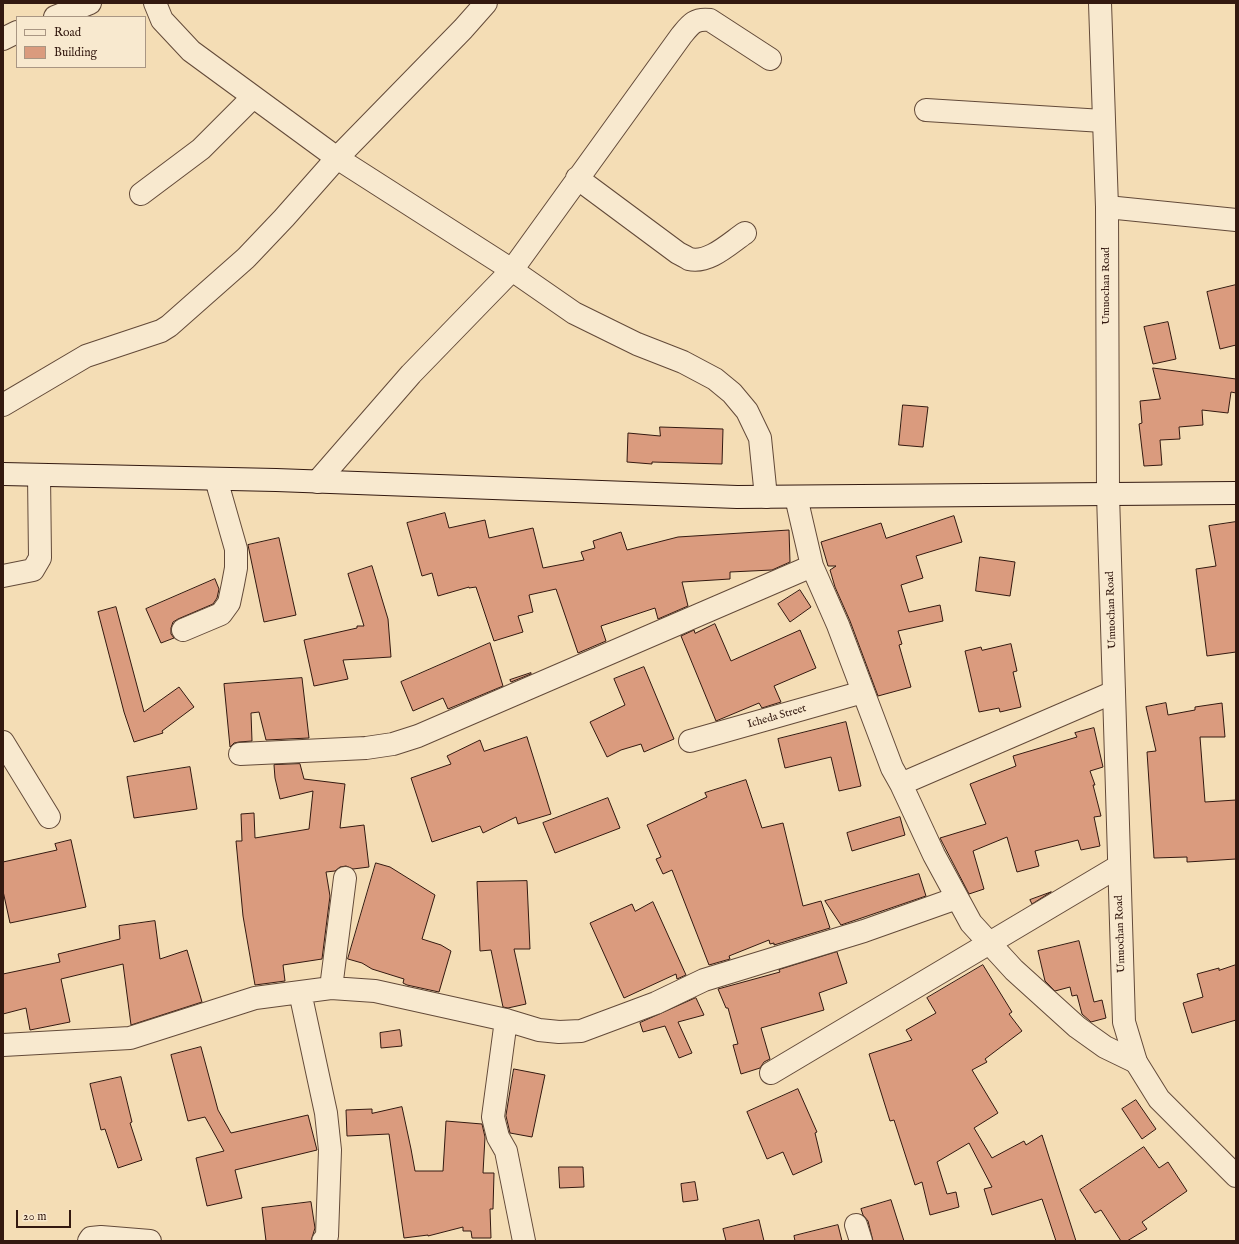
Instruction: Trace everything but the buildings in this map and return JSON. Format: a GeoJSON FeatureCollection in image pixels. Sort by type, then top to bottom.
{"type":"FeatureCollection","features":[{"type":"Feature","properties":{"kind":"street"},"geometry":{"type":"LineString","coordinates":[[58,16],[90,3]]}},
{"type":"Feature","properties":{"kind":"street"},"geometry":{"type":"LineString","coordinates":[[155,3],[162,20],[191,51],[337,158],[512,270],[574,313],[638,344],[683,362],[715,378],[732,393],[747,411],[760,438],[766,497]]}},
{"type":"Feature","properties":{"kind":"street"},"geometry":{"type":"LineString","coordinates":[[3,405],[86,356],[161,331],[169,326],[246,258],[337,158],[463,29],[486,3]]}},
{"type":"Feature","properties":{"kind":"street","name":"Umuochan Road"},"geometry":{"type":"LineString","coordinates":[[1100,3],[1107,207],[1108,494],[1124,1022],[1136,1062],[1159,1099],[1236,1176]]}},
{"type":"Feature","properties":{"kind":"street"},"geometry":{"type":"LineString","coordinates":[[317,482],[411,374],[512,270],[577,178],[681,36],[692,24],[701,19],[710,20],[770,59]]}},
{"type":"Feature","properties":{"kind":"street"},"geometry":{"type":"LineString","coordinates":[[3,39],[16,32]]}},
{"type":"Feature","properties":{"kind":"street"},"geometry":{"type":"LineString","coordinates":[[141,194],[201,149],[253,97]]}},
{"type":"Feature","properties":{"kind":"street"},"geometry":{"type":"LineString","coordinates":[[926,110],[1103,121]]}},
{"type":"Feature","properties":{"kind":"street"},"geometry":{"type":"LineString","coordinates":[[577,178],[678,254],[690,259],[701,259],[712,256],[745,233]]}},
{"type":"Feature","properties":{"kind":"street"},"geometry":{"type":"LineString","coordinates":[[1107,207],[1236,220]]}},
{"type":"Feature","properties":{"kind":"street"},"geometry":{"type":"LineString","coordinates":[[4,471],[39,475],[317,482],[737,497],[1236,493]]}},
{"type":"Feature","properties":{"kind":"street"},"geometry":{"type":"LineString","coordinates":[[3,576],[34,570],[40,558],[39,475]]}},
{"type":"Feature","properties":{"kind":"street"},"geometry":{"type":"LineString","coordinates":[[182,630],[221,614],[229,603],[236,568],[236,549],[216,479]]}},
{"type":"Feature","properties":{"kind":"street"},"geometry":{"type":"LineString","coordinates":[[796,496],[812,566],[838,625],[892,768],[934,855],[971,923],[1014,970],[1077,1028],[1105,1047],[1136,1062]]}},
{"type":"Feature","properties":{"kind":"street"},"geometry":{"type":"LineString","coordinates":[[240,754],[366,748],[393,744],[418,736],[812,566]]}},
{"type":"Feature","properties":{"kind":"street","name":"Icheda Street"},"geometry":{"type":"LineString","coordinates":[[690,741],[864,692]]}},
{"type":"Feature","properties":{"kind":"street"},"geometry":{"type":"LineString","coordinates":[[901,784],[1114,692]]}},
{"type":"Feature","properties":{"kind":"street"},"geometry":{"type":"LineString","coordinates":[[3,742],[49,817]]}},
{"type":"Feature","properties":{"kind":"street"},"geometry":{"type":"LineString","coordinates":[[771,1073],[1119,866]]}},
{"type":"Feature","properties":{"kind":"street"},"geometry":{"type":"LineString","coordinates":[[331,988],[345,878]]}},
{"type":"Feature","properties":{"kind":"street"},"geometry":{"type":"LineString","coordinates":[[3,1045],[130,1038],[255,998],[331,988],[375,991],[506,1020],[539,1030],[560,1032],[581,1031],[656,1003],[704,980],[864,931],[957,898]]}},
{"type":"Feature","properties":{"kind":"street"},"geometry":{"type":"LineString","coordinates":[[300,992],[326,1113],[330,1150],[327,1236],[323,1241]]}},
{"type":"Feature","properties":{"kind":"street"},"geometry":{"type":"LineString","coordinates":[[506,1020],[493,1117],[498,1137],[506,1151],[524,1241]]}},
{"type":"Feature","properties":{"kind":"street"},"geometry":{"type":"LineString","coordinates":[[89,1241],[91,1238],[100,1237],[150,1241]]}}]}
